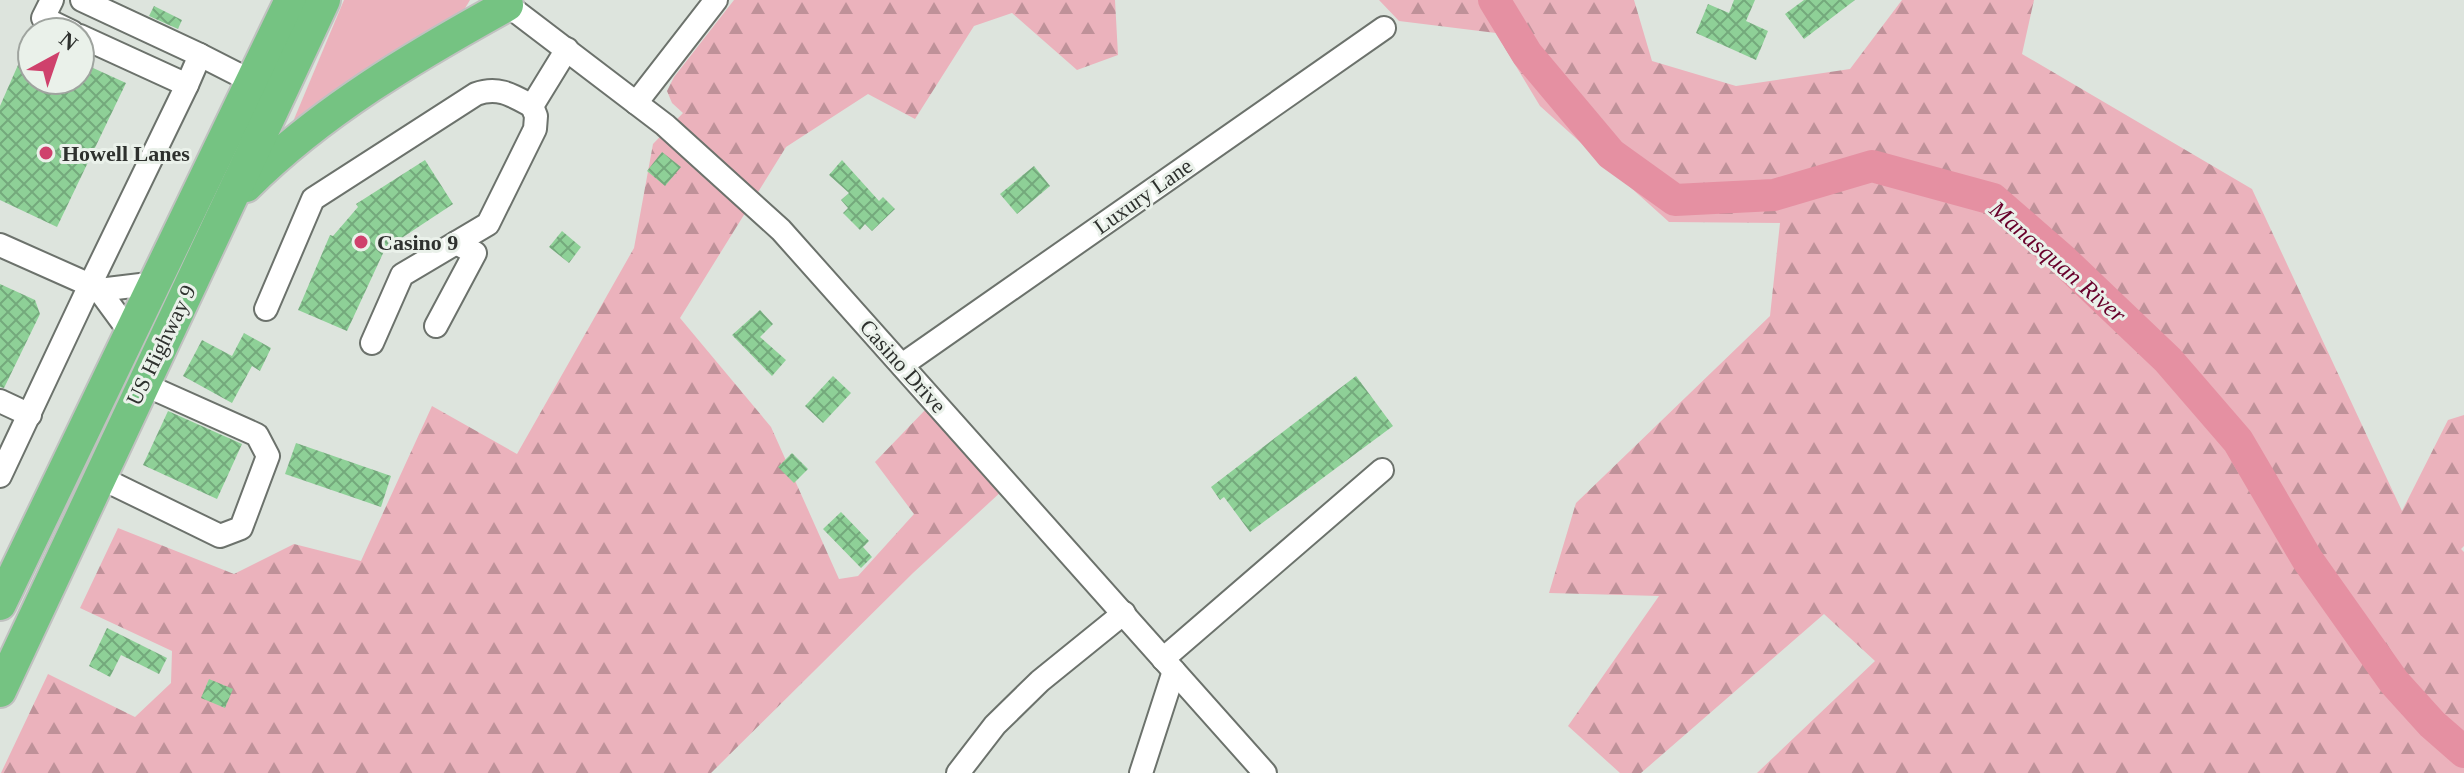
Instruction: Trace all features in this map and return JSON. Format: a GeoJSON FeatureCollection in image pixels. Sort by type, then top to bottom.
{"type":"FeatureCollection","features":[{"type":"Feature","properties":{"kind":"highway","name":"US Highway 9"},"geometry":{"type":"LineString","coordinates":[[3,590],[132,335],[291,0]]}},
{"type":"Feature","properties":{"kind":"highway","name":"US Highway 9"},"geometry":{"type":"LineString","coordinates":[[0,691],[324,0]]}},
{"type":"Feature","properties":{"kind":"highway"},"geometry":{"type":"LineString","coordinates":[[230,202],[285,147],[336,109],[506,2]]}},
{"type":"Feature","properties":{"kind":"street"},"geometry":{"type":"LineString","coordinates":[[82,0],[253,82]]}},
{"type":"Feature","properties":{"kind":"street"},"geometry":{"type":"LineString","coordinates":[[636,103],[716,0]]}},
{"type":"Feature","properties":{"kind":"street","name":"Casino Drive"},"geometry":{"type":"LineString","coordinates":[[506,2],[636,103],[781,230],[1265,773]]}},
{"type":"Feature","properties":{"kind":"street","name":"Luxury Lane"},"geometry":{"type":"LineString","coordinates":[[902,365],[1384,28]]}},
{"type":"Feature","properties":{"kind":"street"},"geometry":{"type":"LineString","coordinates":[[96,43],[187,85]]}},
{"type":"Feature","properties":{"kind":"street"},"geometry":{"type":"LineString","coordinates":[[532,106],[567,49]]}},
{"type":"Feature","properties":{"kind":"street"},"geometry":{"type":"LineString","coordinates":[[2,466],[94,287],[200,55]]}},
{"type":"Feature","properties":{"kind":"street"},"geometry":{"type":"LineString","coordinates":[[266,309],[313,199],[476,94],[490,89],[505,91],[532,106],[536,116],[535,129],[488,224],[402,275],[372,343]]}},
{"type":"Feature","properties":{"kind":"street"},"geometry":{"type":"LineString","coordinates":[[436,326],[475,253],[456,243]]}},
{"type":"Feature","properties":{"kind":"street"},"geometry":{"type":"LineString","coordinates":[[0,245],[94,287],[132,335]]}},
{"type":"Feature","properties":{"kind":"street"},"geometry":{"type":"LineString","coordinates":[[94,287],[157,283]]}},
{"type":"Feature","properties":{"kind":"street"},"geometry":{"type":"LineString","coordinates":[[99,477],[220,536],[241,528],[268,456],[257,435],[143,384]]}},
{"type":"Feature","properties":{"kind":"street"},"geometry":{"type":"LineString","coordinates":[[0,401],[30,415]]}},
{"type":"Feature","properties":{"kind":"street"},"geometry":{"type":"LineString","coordinates":[[1141,773],[1168,665],[1382,470]]}},
{"type":"Feature","properties":{"kind":"street"},"geometry":{"type":"LineString","coordinates":[[958,773],[995,725],[1040,681],[1124,613]]}},
{"type":"Feature","properties":{"kind":"green space"},"geometry":{"type":"Polygon","coordinates":[[[344,0],[470,0],[461,15],[292,124],[344,0]]]}},
{"type":"Feature","properties":{"kind":"green space"},"geometry":{"type":"Polygon","coordinates":[[[734,0],[1115,0],[1118,55],[1077,70],[1012,13],[974,26],[915,119],[868,94],[786,147],[680,318],[771,427],[839,579],[858,576],[914,514],[875,462],[928,407],[1003,490],[913,573],[711,773],[1,773],[48,674],[135,717],[171,683],[172,651],[80,608],[118,528],[234,574],[294,544],[361,561],[432,406],[517,454],[634,248],[653,144],[683,113],[672,103],[667,91],[674,77],[734,0]]]}},
{"type":"Feature","properties":{"kind":"green space"},"geometry":{"type":"Polygon","coordinates":[[[1379,0],[1634,0],[1652,61],[1736,86],[1850,69],[1902,0],[2034,0],[2022,54],[2252,189],[2402,511],[2448,420],[2464,415],[2464,546],[2461,549],[2464,552],[2464,773],[1757,773],[1875,661],[1824,614],[1641,773],[1620,773],[1568,726],[1659,596],[1549,593],[1576,503],[1770,316],[1780,223],[1669,222],[1540,106],[1496,33],[1399,21],[1379,0]]]}},
{"type":"Feature","properties":{"kind":"building"},"geometry":{"type":"Polygon","coordinates":[[[1734,0],[1755,0],[1746,21],[1768,31],[1756,60],[1696,33],[1708,4],[1729,13],[1734,0]]]}},
{"type":"Feature","properties":{"kind":"building"},"geometry":{"type":"Polygon","coordinates":[[[1804,0],[1855,0],[1804,39],[1785,14],[1804,0]]]}},
{"type":"Feature","properties":{"kind":"building"},"geometry":{"type":"Polygon","coordinates":[[[154,6],[182,20],[178,29],[149,16],[154,6]]]}},
{"type":"Feature","properties":{"kind":"building","name":"Howell Lanes"},"geometry":{"type":"Polygon","coordinates":[[[96,69],[126,83],[57,227],[0,200],[0,106],[16,70],[16,96],[96,96],[96,69]]]}},
{"type":"Feature","properties":{"kind":"building"},"geometry":{"type":"Polygon","coordinates":[[[662,152],[681,167],[665,186],[647,171],[662,152]]]}},
{"type":"Feature","properties":{"kind":"building","name":"Casino 9"},"geometry":{"type":"Polygon","coordinates":[[[425,160],[453,204],[385,249],[347,331],[298,310],[330,235],[333,236],[358,207],[356,204],[425,160]]]}},
{"type":"Feature","properties":{"kind":"building"},"geometry":{"type":"Polygon","coordinates":[[[842,160],[879,201],[883,197],[895,209],[872,231],[865,224],[860,230],[843,213],[848,208],[841,200],[849,193],[829,175],[842,160]]]}},
{"type":"Feature","properties":{"kind":"building"},"geometry":{"type":"Polygon","coordinates":[[[1034,166],[1050,186],[1017,214],[1000,194],[1034,166]]]}},
{"type":"Feature","properties":{"kind":"building"},"geometry":{"type":"Polygon","coordinates":[[[562,231],[581,247],[569,263],[549,247],[562,231]]]}},
{"type":"Feature","properties":{"kind":"building"},"geometry":{"type":"Polygon","coordinates":[[[0,284],[35,300],[40,314],[4,388],[0,387],[0,284]]]}},
{"type":"Feature","properties":{"kind":"building"},"geometry":{"type":"Polygon","coordinates":[[[760,310],[773,324],[760,337],[786,360],[772,376],[732,335],[760,310]]]}},
{"type":"Feature","properties":{"kind":"building"},"geometry":{"type":"Polygon","coordinates":[[[244,333],[271,348],[260,371],[252,366],[232,403],[183,376],[202,340],[232,356],[244,333]]]}},
{"type":"Feature","properties":{"kind":"building"},"geometry":{"type":"Polygon","coordinates":[[[833,376],[851,393],[823,423],[805,406],[833,376]]]}},
{"type":"Feature","properties":{"kind":"building"},"geometry":{"type":"Polygon","coordinates":[[[1356,376],[1393,426],[1250,532],[1224,497],[1220,500],[1211,487],[1356,376]]]}},
{"type":"Feature","properties":{"kind":"building"},"geometry":{"type":"Polygon","coordinates":[[[168,411],[242,444],[217,499],[143,465],[168,411]]]}},
{"type":"Feature","properties":{"kind":"building"},"geometry":{"type":"Polygon","coordinates":[[[296,443],[391,476],[381,507],[285,474],[296,443]]]}},
{"type":"Feature","properties":{"kind":"building"},"geometry":{"type":"Polygon","coordinates":[[[792,453],[808,469],[794,483],[778,467],[792,453]]]}},
{"type":"Feature","properties":{"kind":"building"},"geometry":{"type":"Polygon","coordinates":[[[841,512],[869,541],[863,547],[872,557],[861,568],[823,529],[841,512]]]}},
{"type":"Feature","properties":{"kind":"building"},"geometry":{"type":"Polygon","coordinates":[[[107,628],[167,658],[159,674],[121,655],[110,677],[89,666],[107,628]]]}},
{"type":"Feature","properties":{"kind":"building"},"geometry":{"type":"Polygon","coordinates":[[[209,679],[233,689],[225,708],[201,698],[209,679]]]}},
{"type":"Feature","properties":{"kind":"waterway","name":"Manasquan River"},"geometry":{"type":"LineString","coordinates":[[1494,0],[1527,54],[1611,154],[1675,200],[1774,195],[1872,166],[1993,199],[2062,259],[2168,360],[2238,441],[2307,559],[2394,682],[2432,724],[2464,752]]}},
{"type":"Feature","properties":{"kind":"place","name":"Howell Lanes"},"geometry":{"type":"Point","coordinates":[46,153]}},
{"type":"Feature","properties":{"kind":"place","name":"Casino 9"},"geometry":{"type":"Point","coordinates":[361,242]}}]}
